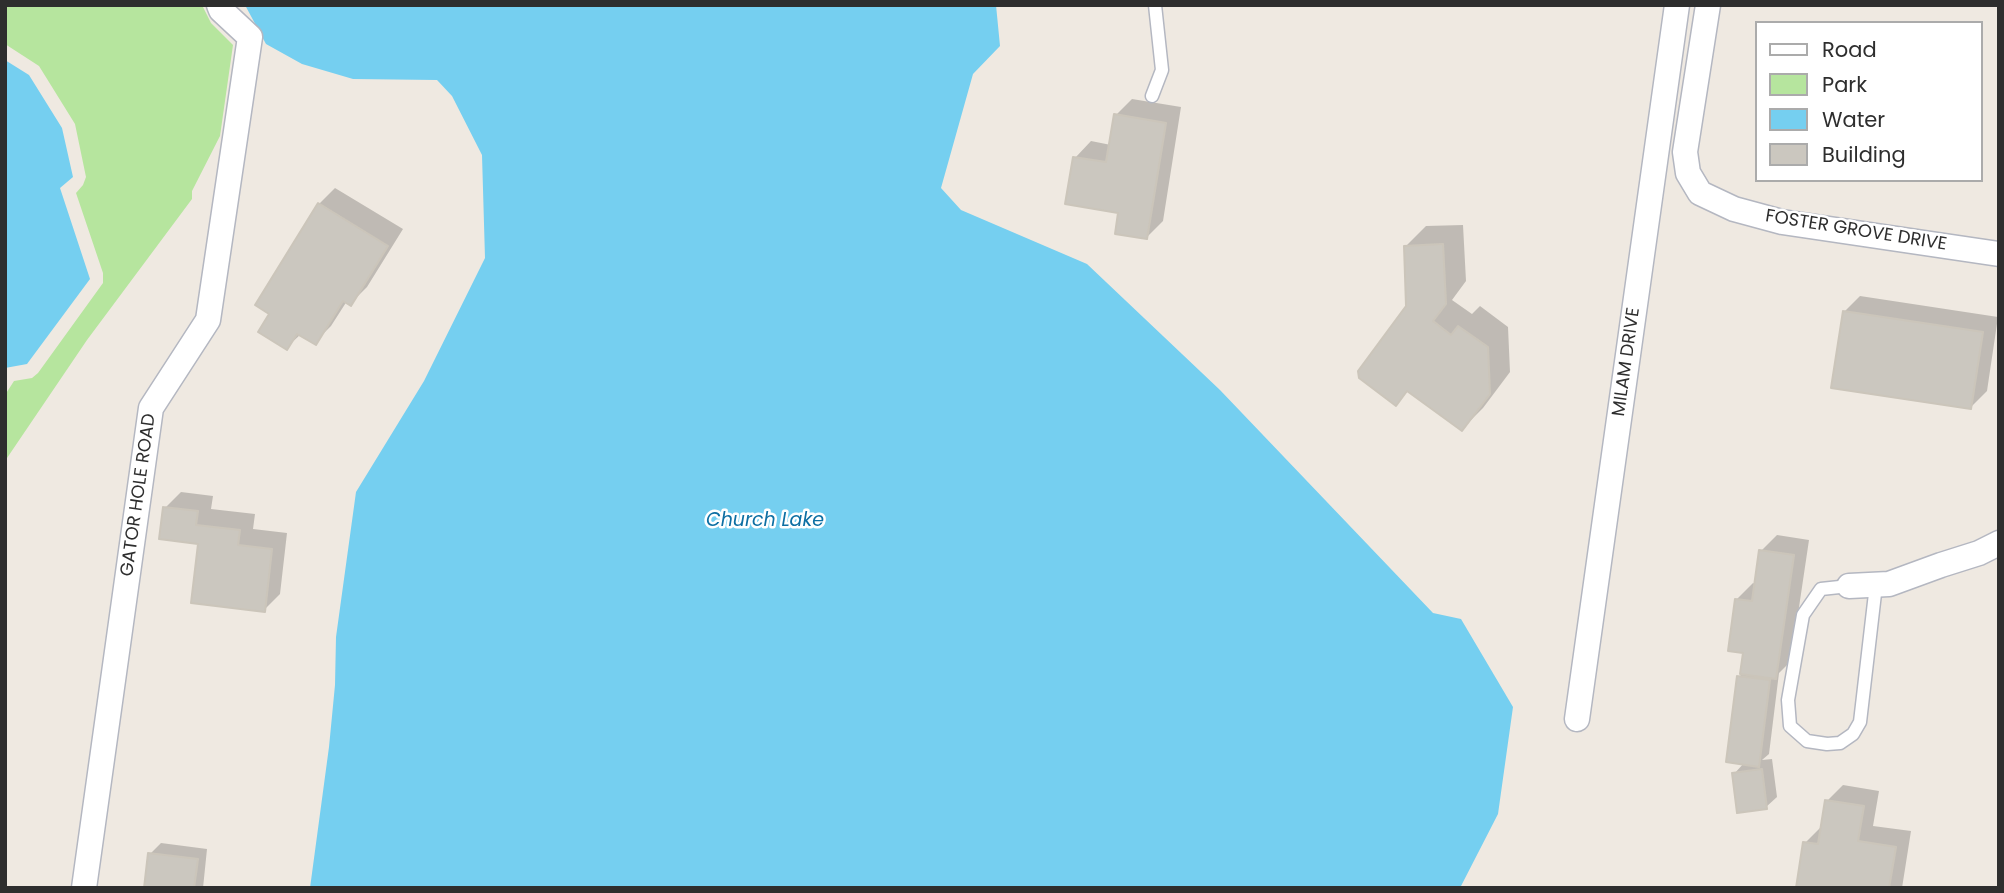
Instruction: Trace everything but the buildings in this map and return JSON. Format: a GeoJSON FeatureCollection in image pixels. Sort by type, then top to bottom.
{"type":"FeatureCollection","features":[{"type":"Feature","properties":{"kind":"street","name":"GATOR HOLE ROAD"},"geometry":{"type":"LineString","coordinates":[[84,888],[151,408],[208,320],[250,37],[219,5]]}},
{"type":"Feature","properties":{"kind":"street","name":"MILAM DRIVE"},"geometry":{"type":"LineString","coordinates":[[1577,719],[1678,5]]}},
{"type":"Feature","properties":{"kind":"street","name":"FOSTER GROVE DRIVE"},"geometry":{"type":"LineString","coordinates":[[1708,5],[1685,152],[1688,173],[1700,193],[1734,209],[1782,222],[1999,254]]}},
{"type":"Feature","properties":{"kind":"street"},"geometry":{"type":"LineString","coordinates":[[1849,586],[1889,584],[1979,553],[1999,542]]}},
{"type":"Feature","properties":{"kind":"lane"},"geometry":{"type":"LineString","coordinates":[[1152,96],[1162,70],[1155,5]]}},
{"type":"Feature","properties":{"kind":"lane"},"geometry":{"type":"LineString","coordinates":[[1849,586],[1821,589],[1803,615],[1788,701],[1790,726],[1807,741],[1840,743],[1853,734],[1860,722],[1876,585]]}},
{"type":"Feature","properties":{"kind":"green space"},"geometry":{"type":"Polygon","coordinates":[[[5,5],[202,5],[211,23],[233,45],[220,136],[192,191],[192,199],[87,340],[5,461],[5,395],[14,381],[32,378],[38,373],[103,283],[103,273],[76,193],[86,177],[75,124],[39,66],[5,44],[5,5]]]}},
{"type":"Feature","properties":{"kind":"water","name":"Church Lake"},"geometry":{"type":"Polygon","coordinates":[[[245,5],[996,5],[1000,46],[973,74],[941,188],[961,210],[1087,264],[1220,390],[1433,613],[1461,619],[1513,707],[1498,814],[1460,888],[310,888],[329,747],[336,637],[356,492],[424,381],[485,258],[482,155],[452,96],[437,80],[353,79],[302,64],[266,44],[245,5]]]}},
{"type":"Feature","properties":{"kind":"water"},"geometry":{"type":"Polygon","coordinates":[[[5,60],[29,75],[62,128],[73,177],[60,188],[90,279],[27,364],[5,368],[5,60]]]}}]}
